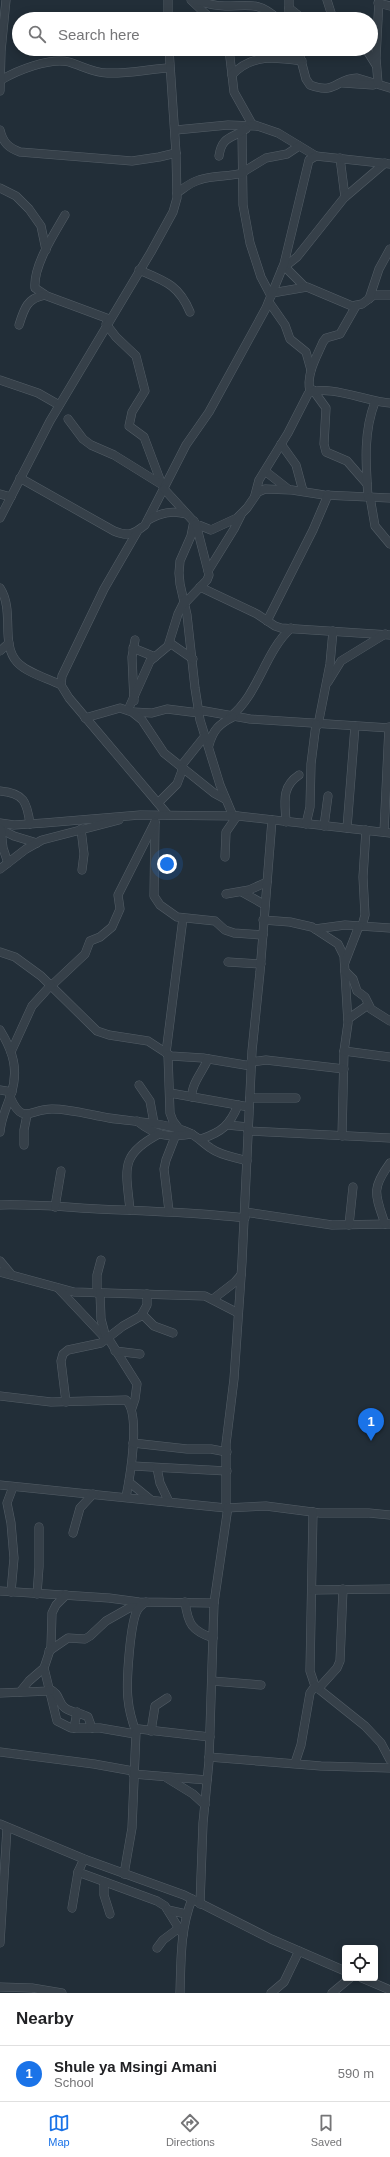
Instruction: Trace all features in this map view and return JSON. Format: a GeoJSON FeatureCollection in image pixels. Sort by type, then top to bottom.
{"type":"FeatureCollection","features":[{"type":"Feature","properties":{"kind":"street"},"geometry":{"type":"LineString","coordinates":[[0,91],[0,48],[6,0]]}},
{"type":"Feature","properties":{"kind":"street"},"geometry":{"type":"LineString","coordinates":[[168,0],[168,12]]}},
{"type":"Feature","properties":{"kind":"street"},"geometry":{"type":"LineString","coordinates":[[193,0],[204,12]]}},
{"type":"Feature","properties":{"kind":"street"},"geometry":{"type":"LineString","coordinates":[[193,0],[225,6],[248,4],[263,8],[268,12]]}},
{"type":"Feature","properties":{"kind":"street"},"geometry":{"type":"LineString","coordinates":[[327,0],[331,12]]}},
{"type":"Feature","properties":{"kind":"street"},"geometry":{"type":"LineString","coordinates":[[378,34],[379,2],[390,6]]}},
{"type":"Feature","properties":{"kind":"street"},"geometry":{"type":"LineString","coordinates":[[289,4],[296,12]]}},
{"type":"Feature","properties":{"kind":"street"},"geometry":{"type":"LineString","coordinates":[[0,518],[59,405],[173,212],[177,193],[176,130],[169,56]]}},
{"type":"Feature","properties":{"kind":"street"},"geometry":{"type":"LineString","coordinates":[[230,56],[234,92],[254,126]]}},
{"type":"Feature","properties":{"kind":"street"},"geometry":{"type":"LineString","coordinates":[[300,56],[310,85],[325,89],[342,83],[384,85],[377,66],[371,56]]}},
{"type":"Feature","properties":{"kind":"street"},"geometry":{"type":"LineString","coordinates":[[377,56],[377,66]]}},
{"type":"Feature","properties":{"kind":"street"},"geometry":{"type":"LineString","coordinates":[[232,75],[244,63],[261,58],[302,61]]}},
{"type":"Feature","properties":{"kind":"street"},"geometry":{"type":"LineString","coordinates":[[1,80],[25,68],[54,62],[66,62],[91,70],[107,73],[169,68]]}},
{"type":"Feature","properties":{"kind":"street"},"geometry":{"type":"LineString","coordinates":[[176,130],[228,125],[254,126],[278,133],[316,156],[389,164]]}},
{"type":"Feature","properties":{"kind":"street"},"geometry":{"type":"LineString","coordinates":[[219,156],[220,145],[224,140],[254,126]]}},
{"type":"Feature","properties":{"kind":"street"},"geometry":{"type":"LineString","coordinates":[[0,130],[4,141],[11,149],[20,152],[132,161],[160,157],[176,152]]}},
{"type":"Feature","properties":{"kind":"street"},"geometry":{"type":"LineString","coordinates":[[242,132],[244,205],[250,243],[259,271],[271,297],[278,318],[284,323],[290,338],[306,352],[311,370]]}},
{"type":"Feature","properties":{"kind":"street"},"geometry":{"type":"LineString","coordinates":[[177,193],[198,180],[215,177],[231,177],[243,173],[266,158],[287,154],[299,146]]}},
{"type":"Feature","properties":{"kind":"street"},"geometry":{"type":"LineString","coordinates":[[61,685],[62,676],[70,657],[104,589],[137,532],[147,520],[186,445],[209,412],[246,343],[256,330],[284,268],[306,169],[309,160],[316,156]]}},
{"type":"Feature","properties":{"kind":"street"},"geometry":{"type":"LineString","coordinates":[[340,158],[345,197]]}},
{"type":"Feature","properties":{"kind":"street"},"geometry":{"type":"LineString","coordinates":[[284,268],[297,257],[345,197],[389,164]]}},
{"type":"Feature","properties":{"kind":"street"},"geometry":{"type":"LineString","coordinates":[[0,188],[16,196],[29,209],[41,226],[46,250]]}},
{"type":"Feature","properties":{"kind":"street"},"geometry":{"type":"LineString","coordinates":[[65,215],[46,250],[35,284],[38,292],[108,322],[116,337],[136,356],[144,391],[132,412],[129,426],[144,437],[164,487]]}},
{"type":"Feature","properties":{"kind":"street"},"geometry":{"type":"LineString","coordinates":[[369,299],[379,269],[390,248]]}},
{"type":"Feature","properties":{"kind":"street"},"geometry":{"type":"LineString","coordinates":[[284,268],[305,287]]}},
{"type":"Feature","properties":{"kind":"street"},"geometry":{"type":"LineString","coordinates":[[139,270],[175,287],[183,297],[190,312]]}},
{"type":"Feature","properties":{"kind":"street"},"geometry":{"type":"LineString","coordinates":[[271,297],[305,287],[314,289],[345,305],[356,306]]}},
{"type":"Feature","properties":{"kind":"street"},"geometry":{"type":"LineString","coordinates":[[19,325],[26,304],[37,296],[45,295]]}},
{"type":"Feature","properties":{"kind":"street"},"geometry":{"type":"LineString","coordinates":[[367,484],[347,461],[326,452],[324,444],[326,408],[312,391],[309,382],[311,370],[326,338],[340,334],[356,306],[374,295],[390,295]]}},
{"type":"Feature","properties":{"kind":"street"},"geometry":{"type":"LineString","coordinates":[[0,380],[38,393],[59,405]]}},
{"type":"Feature","properties":{"kind":"street"},"geometry":{"type":"LineString","coordinates":[[312,391],[344,394],[374,402],[390,403]]}},
{"type":"Feature","properties":{"kind":"street"},"geometry":{"type":"LineString","coordinates":[[68,418],[83,439],[101,450],[114,455],[164,487],[195,522],[204,528],[211,530],[237,518],[255,495],[260,480],[312,391]]}},
{"type":"Feature","properties":{"kind":"street"},"geometry":{"type":"LineString","coordinates":[[374,402],[366,434],[367,484],[375,526],[390,544]]}},
{"type":"Feature","properties":{"kind":"street"},"geometry":{"type":"LineString","coordinates":[[281,444],[296,465],[303,491]]}},
{"type":"Feature","properties":{"kind":"street"},"geometry":{"type":"LineString","coordinates":[[265,471],[289,489]]}},
{"type":"Feature","properties":{"kind":"street"},"geometry":{"type":"LineString","coordinates":[[20,478],[114,531],[123,535],[137,532]]}},
{"type":"Feature","properties":{"kind":"street"},"geometry":{"type":"LineString","coordinates":[[255,495],[265,489],[289,489],[328,495],[390,498]]}},
{"type":"Feature","properties":{"kind":"street"},"geometry":{"type":"LineString","coordinates":[[0,494],[11,496]]}},
{"type":"Feature","properties":{"kind":"street"},"geometry":{"type":"LineString","coordinates":[[267,621],[280,600],[328,495]]}},
{"type":"Feature","properties":{"kind":"street"},"geometry":{"type":"LineString","coordinates":[[147,520],[165,513],[179,512],[187,514]]}},
{"type":"Feature","properties":{"kind":"street"},"geometry":{"type":"LineString","coordinates":[[208,571],[234,529],[241,514]]}},
{"type":"Feature","properties":{"kind":"street"},"geometry":{"type":"LineString","coordinates":[[130,711],[150,661],[170,643],[178,614],[185,601],[207,580],[208,571],[195,522]]}},
{"type":"Feature","properties":{"kind":"street"},"geometry":{"type":"LineString","coordinates":[[195,522],[191,536],[180,561],[179,572],[185,601],[199,712],[225,799],[235,816]]}},
{"type":"Feature","properties":{"kind":"street"},"geometry":{"type":"LineString","coordinates":[[200,587],[257,614],[275,626],[388,634]]}},
{"type":"Feature","properties":{"kind":"street"},"geometry":{"type":"LineString","coordinates":[[0,588],[6,596],[9,609],[9,643],[17,662],[61,685],[85,718],[168,815]]}},
{"type":"Feature","properties":{"kind":"street"},"geometry":{"type":"LineString","coordinates":[[208,745],[212,734],[217,727],[232,717],[243,705],[278,643],[291,628]]}},
{"type":"Feature","properties":{"kind":"street"},"geometry":{"type":"LineString","coordinates":[[306,824],[310,807],[311,760],[326,686],[333,631]]}},
{"type":"Feature","properties":{"kind":"street"},"geometry":{"type":"LineString","coordinates":[[326,686],[341,661],[388,634]]}},
{"type":"Feature","properties":{"kind":"street"},"geometry":{"type":"LineString","coordinates":[[0,651],[9,643]]}},
{"type":"Feature","properties":{"kind":"street"},"geometry":{"type":"LineString","coordinates":[[170,643],[193,659]]}},
{"type":"Feature","properties":{"kind":"street"},"geometry":{"type":"LineString","coordinates":[[134,701],[132,686],[134,644],[155,657]]}},
{"type":"Feature","properties":{"kind":"street"},"geometry":{"type":"LineString","coordinates":[[0,827],[144,815],[155,818],[168,815],[235,816],[387,833],[390,727],[317,725],[167,709],[152,714],[120,708],[85,718]]}},
{"type":"Feature","properties":{"kind":"street"},"geometry":{"type":"LineString","coordinates":[[130,711],[142,720],[164,753],[225,799]]}},
{"type":"Feature","properties":{"kind":"street"},"geometry":{"type":"LineString","coordinates":[[346,828],[354,726]]}},
{"type":"Feature","properties":{"kind":"street"},"geometry":{"type":"LineString","coordinates":[[158,803],[178,784],[182,767],[205,736]]}},
{"type":"Feature","properties":{"kind":"street"},"geometry":{"type":"LineString","coordinates":[[286,822],[284,803],[287,789],[289,783],[299,775]]}},
{"type":"Feature","properties":{"kind":"street"},"geometry":{"type":"LineString","coordinates":[[0,791],[8,792],[23,798],[26,804],[30,824]]}},
{"type":"Feature","properties":{"kind":"street"},"geometry":{"type":"LineString","coordinates":[[324,826],[328,796]]}},
{"type":"Feature","properties":{"kind":"street"},"geometry":{"type":"LineString","coordinates":[[0,869],[37,843],[81,829],[144,815]]}},
{"type":"Feature","properties":{"kind":"street"},"geometry":{"type":"LineString","coordinates":[[225,857],[226,832],[235,816]]}},
{"type":"Feature","properties":{"kind":"street"},"geometry":{"type":"LineString","coordinates":[[155,818],[155,898],[160,905],[183,918],[215,921],[225,930],[234,933],[262,935]]}},
{"type":"Feature","properties":{"kind":"street"},"geometry":{"type":"LineString","coordinates":[[11,1052],[32,1006],[85,954],[90,941],[104,935],[112,927],[120,909],[118,895],[155,818]]}},
{"type":"Feature","properties":{"kind":"street"},"geometry":{"type":"LineString","coordinates":[[200,1904],[210,1737],[214,1603],[227,1508],[227,1452],[245,1215],[251,1064],[261,964],[263,920],[272,820]]}},
{"type":"Feature","properties":{"kind":"street"},"geometry":{"type":"LineString","coordinates":[[0,827],[14,836],[37,843]]}},
{"type":"Feature","properties":{"kind":"street"},"geometry":{"type":"LineString","coordinates":[[0,827],[3,848],[8,863]]}},
{"type":"Feature","properties":{"kind":"street"},"geometry":{"type":"LineString","coordinates":[[81,829],[84,854],[82,870]]}},
{"type":"Feature","properties":{"kind":"street"},"geometry":{"type":"LineString","coordinates":[[345,967],[365,915],[363,876],[366,830]]}},
{"type":"Feature","properties":{"kind":"street"},"geometry":{"type":"LineString","coordinates":[[226,894],[242,892],[267,882]]}},
{"type":"Feature","properties":{"kind":"street"},"geometry":{"type":"LineString","coordinates":[[242,892],[265,905]]}},
{"type":"Feature","properties":{"kind":"street"},"geometry":{"type":"LineString","coordinates":[[169,1211],[164,1169],[177,1133],[170,1113],[167,1054],[183,918]]}},
{"type":"Feature","properties":{"kind":"street"},"geometry":{"type":"LineString","coordinates":[[263,920],[290,922],[315,929],[338,944],[344,956],[348,1019],[344,1051],[342,1136]]}},
{"type":"Feature","properties":{"kind":"street"},"geometry":{"type":"LineString","coordinates":[[315,929],[345,925],[390,928]]}},
{"type":"Feature","properties":{"kind":"street"},"geometry":{"type":"LineString","coordinates":[[0,952],[15,957],[38,973],[97,1031],[109,1035],[148,1041],[167,1054],[251,1064],[266,1060],[344,1069]]}},
{"type":"Feature","properties":{"kind":"street"},"geometry":{"type":"LineString","coordinates":[[228,962],[261,964]]}},
{"type":"Feature","properties":{"kind":"street"},"geometry":{"type":"LineString","coordinates":[[345,967],[353,979],[357,991],[365,997],[368,1005],[376,1013],[390,1021]]}},
{"type":"Feature","properties":{"kind":"street"},"geometry":{"type":"LineString","coordinates":[[348,1019],[368,1005]]}},
{"type":"Feature","properties":{"kind":"street"},"geometry":{"type":"LineString","coordinates":[[0,1030],[11,1052],[16,1073],[11,1095],[3,1112],[0,1132]]}},
{"type":"Feature","properties":{"kind":"street"},"geometry":{"type":"LineString","coordinates":[[344,1051],[390,1057]]}},
{"type":"Feature","properties":{"kind":"street"},"geometry":{"type":"LineString","coordinates":[[192,1097],[192,1088],[201,1075],[208,1059]]}},
{"type":"Feature","properties":{"kind":"street"},"geometry":{"type":"LineString","coordinates":[[139,1084],[150,1101],[154,1123]]}},
{"type":"Feature","properties":{"kind":"street"},"geometry":{"type":"LineString","coordinates":[[0,1090],[11,1095],[19,1112],[27,1115],[49,1109],[63,1109],[154,1123],[177,1133]]}},
{"type":"Feature","properties":{"kind":"street"},"geometry":{"type":"LineString","coordinates":[[170,1094],[249,1107]]}},
{"type":"Feature","properties":{"kind":"street"},"geometry":{"type":"LineString","coordinates":[[250,1098],[296,1098]]}},
{"type":"Feature","properties":{"kind":"street"},"geometry":{"type":"LineString","coordinates":[[201,1139],[218,1133],[227,1125],[234,1117],[238,1106]]}},
{"type":"Feature","properties":{"kind":"street"},"geometry":{"type":"LineString","coordinates":[[24,1145],[24,1130],[27,1115]]}},
{"type":"Feature","properties":{"kind":"street"},"geometry":{"type":"LineString","coordinates":[[137,1121],[150,1131],[160,1134],[192,1134],[201,1139],[212,1149],[247,1161]]}},
{"type":"Feature","properties":{"kind":"street"},"geometry":{"type":"LineString","coordinates":[[227,1125],[248,1129],[390,1138]]}},
{"type":"Feature","properties":{"kind":"street"},"geometry":{"type":"LineString","coordinates":[[130,1210],[128,1186],[129,1159],[135,1149],[160,1134]]}},
{"type":"Feature","properties":{"kind":"street"},"geometry":{"type":"LineString","coordinates":[[0,1205],[33,1204],[55,1207],[245,1215],[332,1225],[387,1224],[375,1190],[379,1179],[390,1163]]}},
{"type":"Feature","properties":{"kind":"street"},"geometry":{"type":"LineString","coordinates":[[55,1207],[61,1171]]}},
{"type":"Feature","properties":{"kind":"street"},"geometry":{"type":"LineString","coordinates":[[349,1224],[353,1187]]}},
{"type":"Feature","properties":{"kind":"street"},"geometry":{"type":"LineString","coordinates":[[101,1260],[97,1274],[98,1293],[101,1319],[107,1339]]}},
{"type":"Feature","properties":{"kind":"street"},"geometry":{"type":"LineString","coordinates":[[0,1261],[10,1273]]}},
{"type":"Feature","properties":{"kind":"street"},"geometry":{"type":"LineString","coordinates":[[0,1272],[10,1273],[58,1288],[98,1293],[128,1292],[205,1296],[238,1313]]}},
{"type":"Feature","properties":{"kind":"street"},"geometry":{"type":"LineString","coordinates":[[212,1299],[241,1275]]}},
{"type":"Feature","properties":{"kind":"street"},"geometry":{"type":"LineString","coordinates":[[58,1288],[107,1339],[136,1384],[135,1399],[132,1408],[133,1466],[126,1497]]}},
{"type":"Feature","properties":{"kind":"street"},"geometry":{"type":"LineString","coordinates":[[66,1402],[61,1361],[63,1354],[68,1350],[89,1347],[107,1339],[123,1326],[142,1314],[147,1305],[147,1294]]}},
{"type":"Feature","properties":{"kind":"street"},"geometry":{"type":"LineString","coordinates":[[142,1314],[154,1326],[173,1333]]}},
{"type":"Feature","properties":{"kind":"street"},"geometry":{"type":"LineString","coordinates":[[115,1351],[140,1354]]}},
{"type":"Feature","properties":{"kind":"street"},"geometry":{"type":"LineString","coordinates":[[0,1396],[66,1402],[102,1401],[122,1398],[129,1403],[132,1408]]}},
{"type":"Feature","properties":{"kind":"street"},"geometry":{"type":"LineString","coordinates":[[133,1443],[187,1449],[211,1449],[227,1452]]}},
{"type":"Feature","properties":{"kind":"street"},"geometry":{"type":"LineString","coordinates":[[133,1466],[227,1471]]}},
{"type":"Feature","properties":{"kind":"street"},"geometry":{"type":"LineString","coordinates":[[157,1468],[160,1483],[169,1502]]}},
{"type":"Feature","properties":{"kind":"street"},"geometry":{"type":"LineString","coordinates":[[129,1482],[152,1500]]}},
{"type":"Feature","properties":{"kind":"street"},"geometry":{"type":"LineString","coordinates":[[0,1485],[227,1508],[266,1506],[313,1512],[390,1515]]}},
{"type":"Feature","properties":{"kind":"street"},"geometry":{"type":"LineString","coordinates":[[11,1592],[14,1558],[11,1523],[7,1503],[13,1487]]}},
{"type":"Feature","properties":{"kind":"street"},"geometry":{"type":"LineString","coordinates":[[73,1533],[80,1508],[93,1494]]}},
{"type":"Feature","properties":{"kind":"street"},"geometry":{"type":"LineString","coordinates":[[313,1512],[310,1671],[317,1687],[365,1726],[381,1743],[390,1760]]}},
{"type":"Feature","properties":{"kind":"street"},"geometry":{"type":"LineString","coordinates":[[39,1527],[40,1594],[54,1609]]}},
{"type":"Feature","properties":{"kind":"street"},"geometry":{"type":"LineString","coordinates":[[295,1763],[301,1746],[310,1693],[337,1668],[340,1661],[343,1589]]}},
{"type":"Feature","properties":{"kind":"street"},"geometry":{"type":"LineString","coordinates":[[312,1590],[390,1589]]}},
{"type":"Feature","properties":{"kind":"street"},"geometry":{"type":"LineString","coordinates":[[0,1591],[142,1604],[185,1602],[214,1603]]}},
{"type":"Feature","properties":{"kind":"street"},"geometry":{"type":"LineString","coordinates":[[66,1596],[54,1609],[49,1651],[44,1668],[57,1721],[64,1726],[74,1728],[92,1728],[136,1733]]}},
{"type":"Feature","properties":{"kind":"street"},"geometry":{"type":"LineString","coordinates":[[185,1602],[192,1627],[203,1635],[213,1638]]}},
{"type":"Feature","properties":{"kind":"street"},"geometry":{"type":"LineString","coordinates":[[49,1651],[68,1638],[85,1639],[106,1621],[129,1608],[142,1604]]}},
{"type":"Feature","properties":{"kind":"street"},"geometry":{"type":"LineString","coordinates":[[124,1874],[130,1841],[136,1733],[130,1714],[128,1697],[132,1624],[142,1604]]}},
{"type":"Feature","properties":{"kind":"street"},"geometry":{"type":"LineString","coordinates":[[20,1692],[29,1681],[44,1668]]}},
{"type":"Feature","properties":{"kind":"street"},"geometry":{"type":"LineString","coordinates":[[212,1681],[261,1685]]}},
{"type":"Feature","properties":{"kind":"street"},"geometry":{"type":"LineString","coordinates":[[0,1693],[50,1690],[57,1694],[64,1707],[88,1717],[92,1728]]}},
{"type":"Feature","properties":{"kind":"street"},"geometry":{"type":"LineString","coordinates":[[151,1731],[155,1706],[167,1698]]}},
{"type":"Feature","properties":{"kind":"street"},"geometry":{"type":"LineString","coordinates":[[74,1728],[77,1712]]}},
{"type":"Feature","properties":{"kind":"street"},"geometry":{"type":"LineString","coordinates":[[136,1733],[139,1729],[210,1737]]}},
{"type":"Feature","properties":{"kind":"street"},"geometry":{"type":"LineString","coordinates":[[0,1752],[94,1764],[133,1773],[207,1780]]}},
{"type":"Feature","properties":{"kind":"street"},"geometry":{"type":"LineString","coordinates":[[209,1757],[242,1761],[295,1763],[321,1766],[390,1768]]}},
{"type":"Feature","properties":{"kind":"street"},"geometry":{"type":"LineString","coordinates":[[167,1777],[205,1805]]}},
{"type":"Feature","properties":{"kind":"street"},"geometry":{"type":"LineString","coordinates":[[189,1779],[197,1798]]}},
{"type":"Feature","properties":{"kind":"street"},"geometry":{"type":"LineString","coordinates":[[0,1943],[4,1826],[84,1859],[192,1899],[299,1951],[342,1970]]}},
{"type":"Feature","properties":{"kind":"street"},"geometry":{"type":"LineString","coordinates":[[72,1908],[78,1872],[84,1859]]}},
{"type":"Feature","properties":{"kind":"street"},"geometry":{"type":"LineString","coordinates":[[78,1872],[157,1901],[168,1910],[181,1932]]}},
{"type":"Feature","properties":{"kind":"street"},"geometry":{"type":"LineString","coordinates":[[104,1882],[104,1895],[110,1914]]}},
{"type":"Feature","properties":{"kind":"street"},"geometry":{"type":"LineString","coordinates":[[180,1993],[181,1932],[192,1899]]}},
{"type":"Feature","properties":{"kind":"street"},"geometry":{"type":"LineString","coordinates":[[168,1910],[186,1914]]}},
{"type":"Feature","properties":{"kind":"street"},"geometry":{"type":"LineString","coordinates":[[157,1948],[163,1940],[181,1932]]}},
{"type":"Feature","properties":{"kind":"street"},"geometry":{"type":"LineString","coordinates":[[271,1993],[284,1982],[299,1951]]}},
{"type":"Feature","properties":{"kind":"street"},"geometry":{"type":"LineString","coordinates":[[332,1993],[346,1981]]}},
{"type":"Feature","properties":{"kind":"street"},"geometry":{"type":"LineString","coordinates":[[369,1981],[390,1990]]}},
{"type":"Feature","properties":{"kind":"street"},"geometry":{"type":"LineString","coordinates":[[0,1987],[32,1988],[62,1993]]}},
{"type":"Feature","properties":{"kind":"place","name":"Shule ya Msingi Amani"},"geometry":{"type":"Point","coordinates":[371,1441]}}]}
